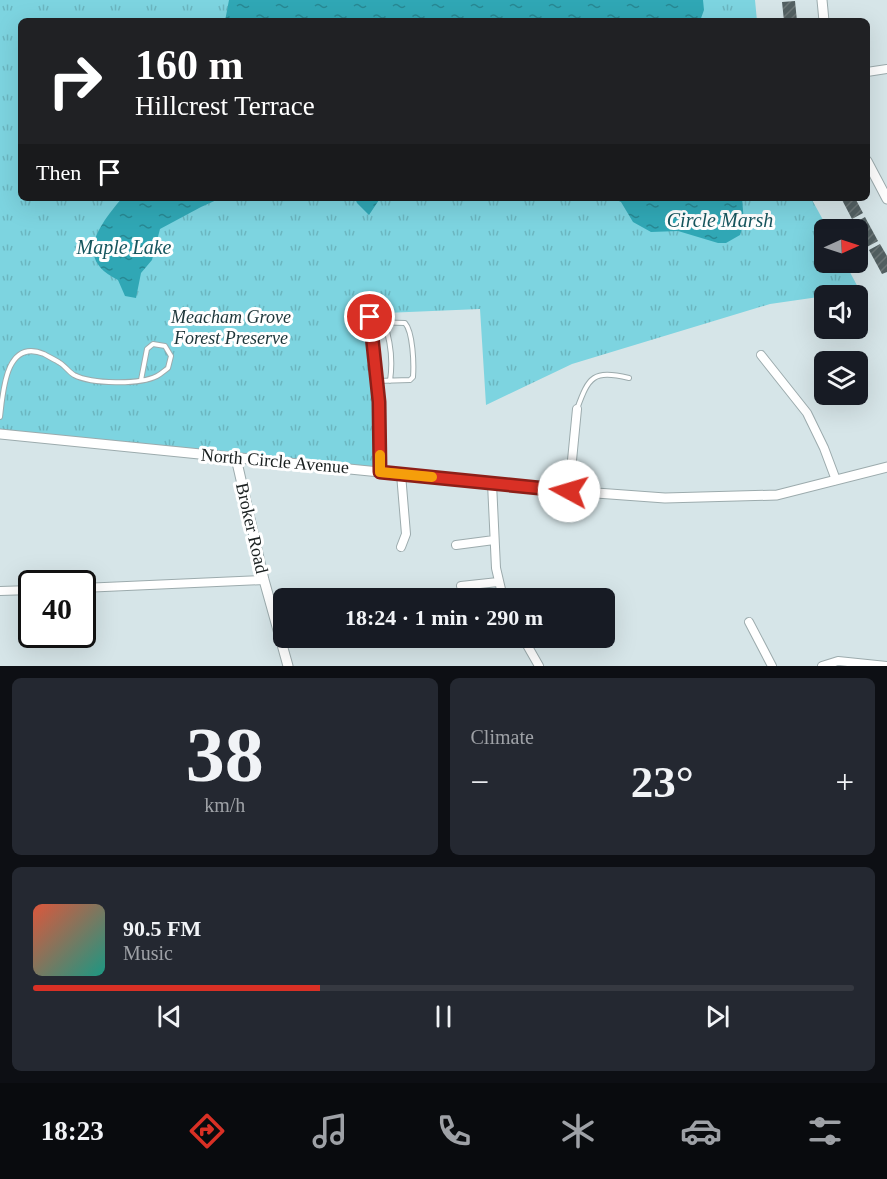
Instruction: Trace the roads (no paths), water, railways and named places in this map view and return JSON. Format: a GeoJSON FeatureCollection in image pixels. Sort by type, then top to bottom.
{"type":"FeatureCollection","features":[{"type":"Feature","properties":{"kind":"street"},"geometry":{"type":"LineString","coordinates":[[822,0],[824,18]]}},
{"type":"Feature","properties":{"kind":"street"},"geometry":{"type":"LineString","coordinates":[[870,72],[887,69]]}},
{"type":"Feature","properties":{"kind":"street"},"geometry":{"type":"LineString","coordinates":[[870,167],[887,199]]}},
{"type":"Feature","properties":{"kind":"street"},"geometry":{"type":"LineString","coordinates":[[371,319],[377,381],[380,472]]}},
{"type":"Feature","properties":{"kind":"street"},"geometry":{"type":"LineString","coordinates":[[761,355],[807,413],[836,480]]}},
{"type":"Feature","properties":{"kind":"street"},"geometry":{"type":"LineString","coordinates":[[569,491],[577,409]]}},
{"type":"Feature","properties":{"kind":"street","name":"North Circle Avenue"},"geometry":{"type":"LineString","coordinates":[[0,434],[569,491],[665,498],[777,495],[887,467]]}},
{"type":"Feature","properties":{"kind":"street","name":"Broker Road"},"geometry":{"type":"LineString","coordinates":[[236,458],[264,580],[288,666]]}},
{"type":"Feature","properties":{"kind":"street"},"geometry":{"type":"LineString","coordinates":[[401,474],[406,534],[401,547]]}},
{"type":"Feature","properties":{"kind":"street"},"geometry":{"type":"LineString","coordinates":[[492,483],[494,540],[500,588]]}},
{"type":"Feature","properties":{"kind":"street"},"geometry":{"type":"LineString","coordinates":[[456,545],[494,540]]}},
{"type":"Feature","properties":{"kind":"street"},"geometry":{"type":"LineString","coordinates":[[96,587],[264,580]]}},
{"type":"Feature","properties":{"kind":"street"},"geometry":{"type":"LineString","coordinates":[[461,586],[498,582]]}},
{"type":"Feature","properties":{"kind":"street"},"geometry":{"type":"LineString","coordinates":[[0,591],[18,590]]}},
{"type":"Feature","properties":{"kind":"street"},"geometry":{"type":"LineString","coordinates":[[749,622],[772,666]]}},
{"type":"Feature","properties":{"kind":"street"},"geometry":{"type":"LineString","coordinates":[[529,648],[539,666]]}},
{"type":"Feature","properties":{"kind":"street"},"geometry":{"type":"LineString","coordinates":[[822,666],[838,661],[887,666]]}},
{"type":"Feature","properties":{"kind":"lane"},"geometry":{"type":"LineString","coordinates":[[371,319],[405,323],[409,328],[412,349],[413,377],[410,380],[377,381]]}},
{"type":"Feature","properties":{"kind":"lane"},"geometry":{"type":"LineString","coordinates":[[384,322],[389,334],[391,352],[390,381]]}},
{"type":"Feature","properties":{"kind":"lane"},"geometry":{"type":"LineString","coordinates":[[0,417],[6,375],[12,360],[25,352],[41,353],[60,362],[74,375],[117,382],[141,380],[156,377],[168,368],[171,356],[165,346],[153,344],[147,350],[141,380]]}},
{"type":"Feature","properties":{"kind":"lane"},"geometry":{"type":"LineString","coordinates":[[577,409],[586,385],[596,377],[610,374],[629,378]]}},
{"type":"Feature","properties":{"kind":"water"},"geometry":{"type":"Polygon","coordinates":[[[229,0],[703,0],[704,10],[701,18],[226,18],[229,0]]]}},
{"type":"Feature","properties":{"kind":"water","name":"Maple Lake"},"geometry":{"type":"Polygon","coordinates":[[[120,201],[214,201],[160,229],[152,260],[141,273],[136,298],[125,296],[118,280],[104,271],[96,262],[93,252],[94,241],[105,220],[120,201]]]}},
{"type":"Feature","properties":{"kind":"water"},"geometry":{"type":"Polygon","coordinates":[[[356,201],[378,201],[369,215],[356,201]]]}},
{"type":"Feature","properties":{"kind":"water","name":"Circle Marsh"},"geometry":{"type":"Polygon","coordinates":[[[619,201],[742,201],[744,223],[740,235],[726,243],[718,243],[678,231],[651,232],[633,222],[619,201]]]}},
{"type":"Feature","properties":{"kind":"park label","name":"Meacham Grove Forest Preserve"},"geometry":{"type":"Point","coordinates":[231,327]}}]}
